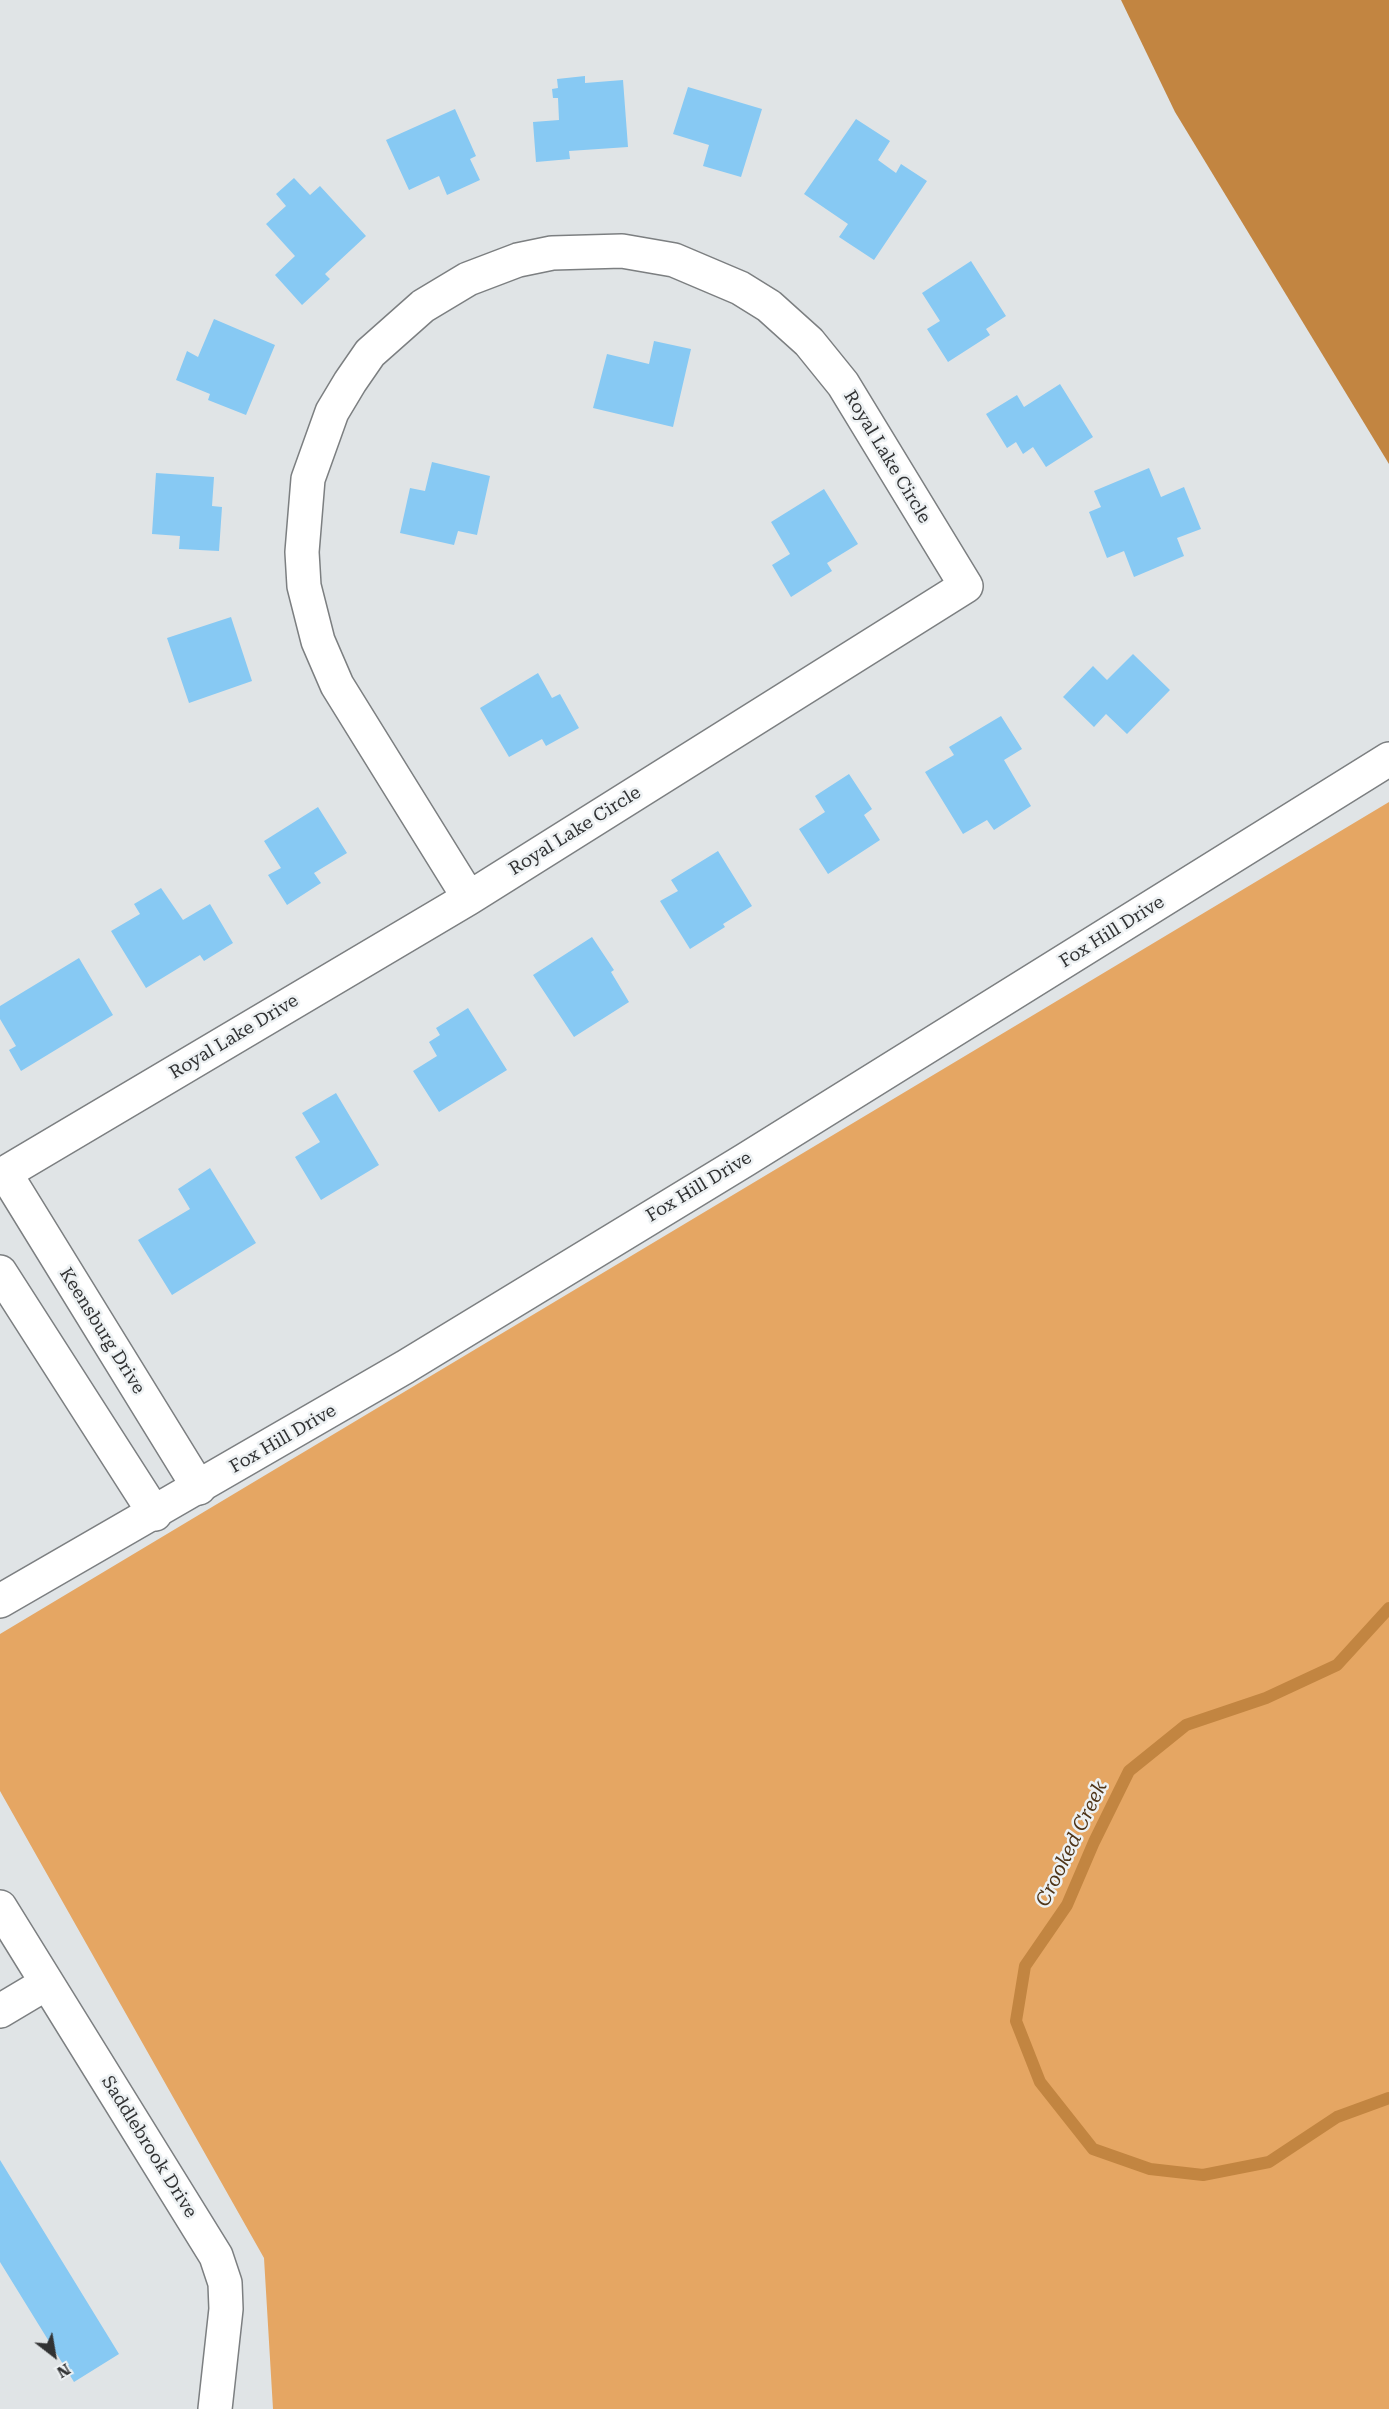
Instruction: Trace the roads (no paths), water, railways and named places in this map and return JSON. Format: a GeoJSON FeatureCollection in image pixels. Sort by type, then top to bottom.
{"type":"FeatureCollection","features":[{"type":"Feature","properties":{"kind":"street","name":"Royal Lake Circle"},"geometry":{"type":"LineString","coordinates":[[622,251],[674,260],[719,278],[769,306],[821,355],[843,384],[966,586],[469,898],[337,685],[318,641],[304,586],[302,552],[308,479],[332,412],[370,353],[423,306],[468,279],[518,260],[552,253],[622,251]]}},
{"type":"Feature","properties":{"kind":"street","name":"Fox Hill Drive"},"geometry":{"type":"LineString","coordinates":[[0,1601],[155,1514],[405,1367],[745,1160],[1389,759]]}},
{"type":"Feature","properties":{"kind":"street","name":"Royal Lake Drive"},"geometry":{"type":"LineString","coordinates":[[2,1175],[469,898]]}},
{"type":"Feature","properties":{"kind":"street","name":"Keensburg Drive"},"geometry":{"type":"LineString","coordinates":[[2,1175],[199,1488]]}},
{"type":"Feature","properties":{"kind":"street"},"geometry":{"type":"LineString","coordinates":[[0,1272],[155,1514]]}},
{"type":"Feature","properties":{"kind":"street","name":"Saddlebrook Drive"},"geometry":{"type":"LineString","coordinates":[[0,1907],[216,2256],[221,2269],[226,2309],[215,2409]]}},
{"type":"Feature","properties":{"kind":"street"},"geometry":{"type":"LineString","coordinates":[[0,2011],[47,1983]]}},
{"type":"Feature","properties":{"kind":"waterway","name":"Crooked Creek"},"geometry":{"type":"LineString","coordinates":[[1389,1608],[1337,1665],[1266,1698],[1186,1725],[1129,1771],[1094,1842],[1067,1905],[1025,1966],[1016,2021],[1040,2082],[1093,2149],[1150,2169],[1203,2175],[1269,2162],[1337,2117],[1389,2098]]}}]}
